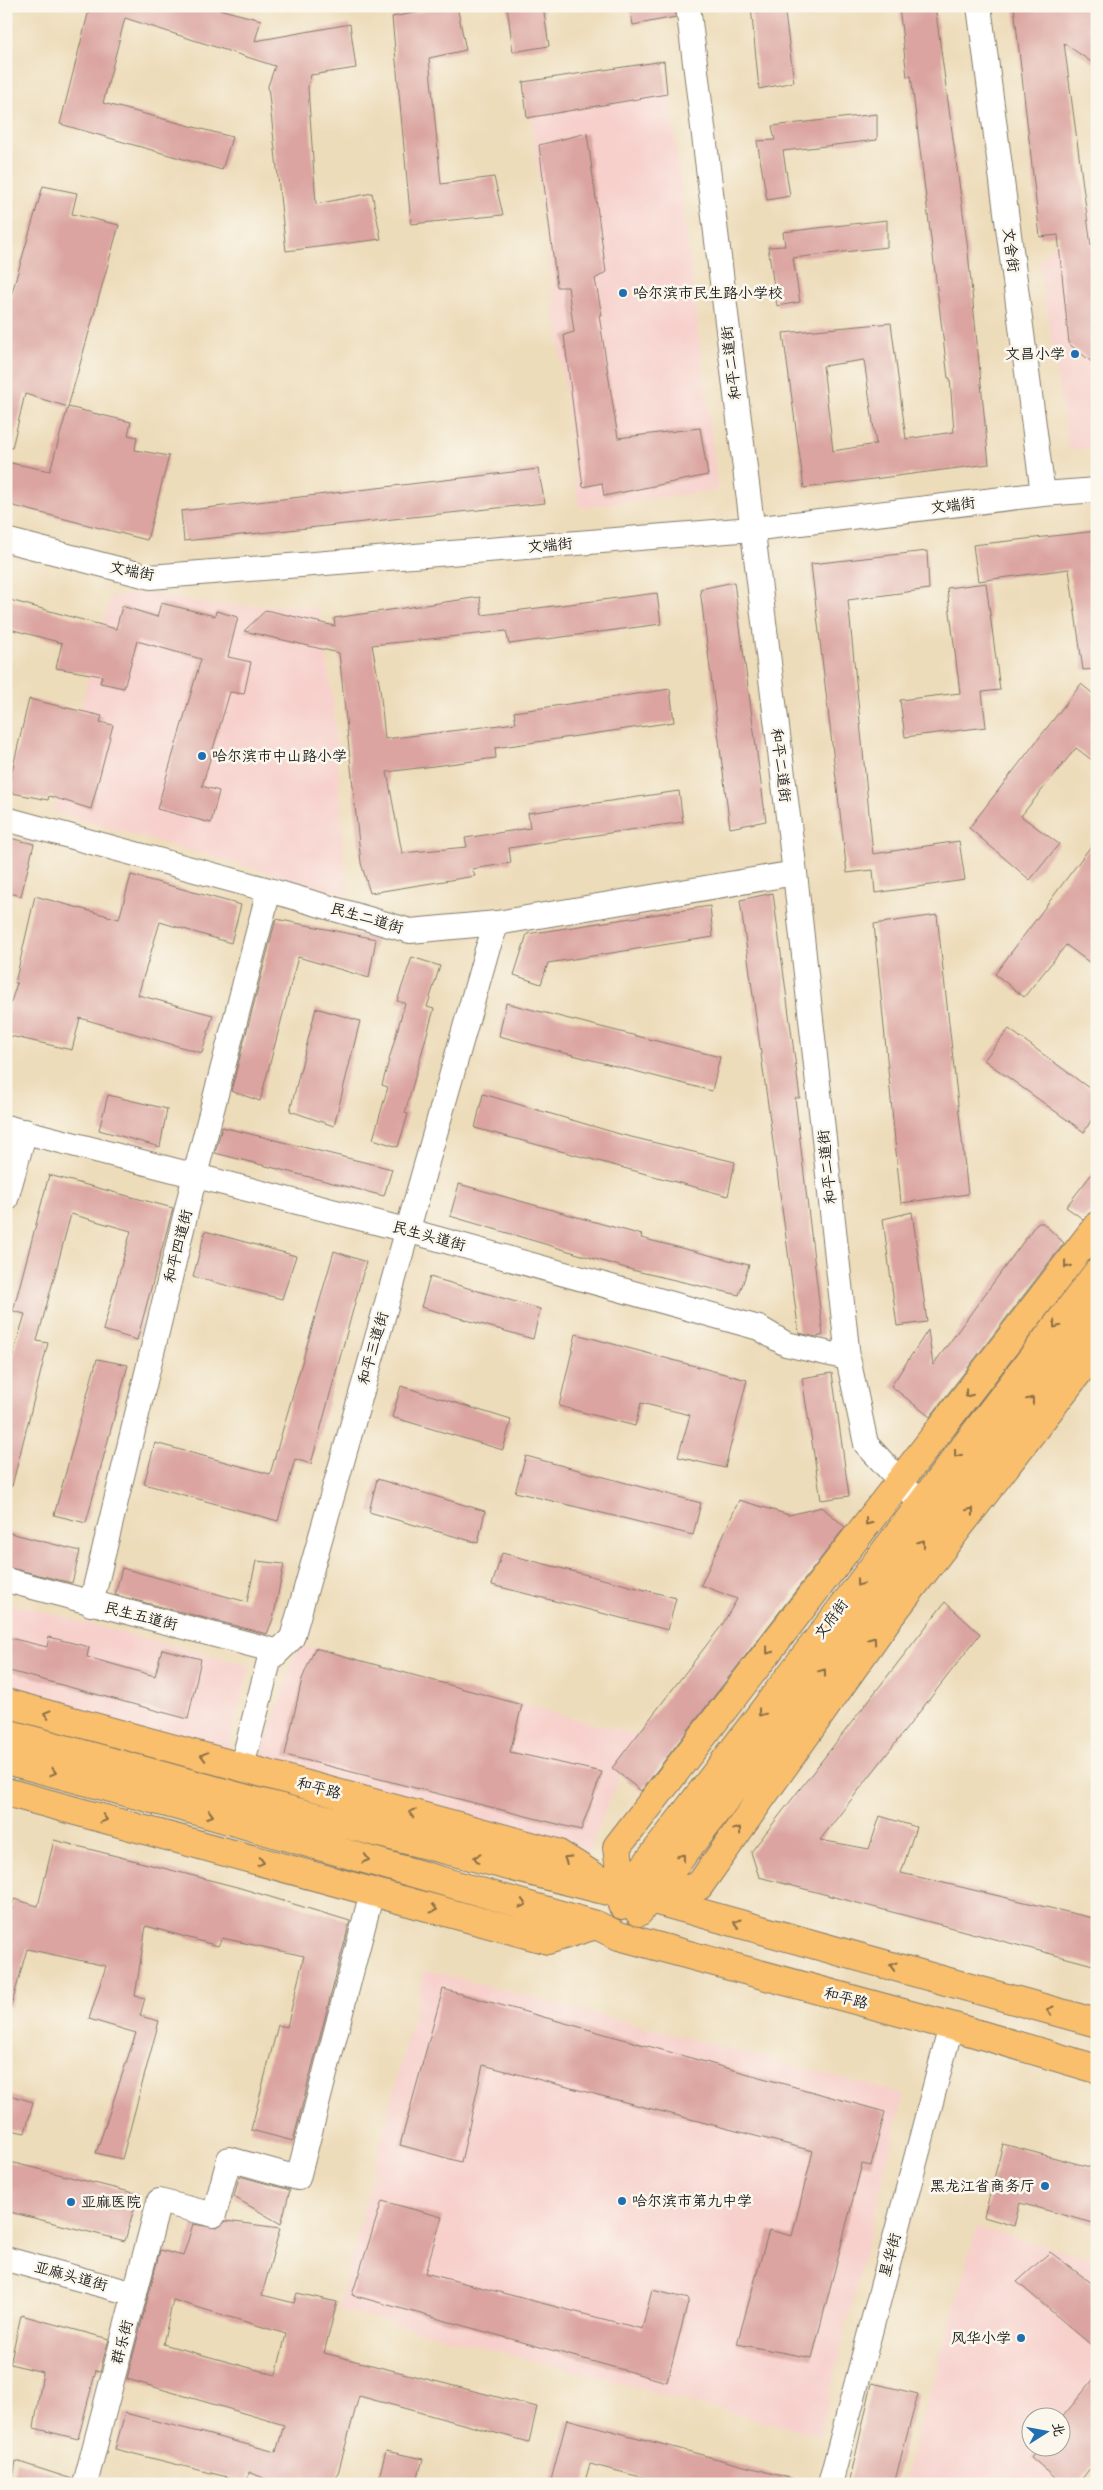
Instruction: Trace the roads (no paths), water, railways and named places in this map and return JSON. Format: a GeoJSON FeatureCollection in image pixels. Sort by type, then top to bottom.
{"type":"FeatureCollection","features":[{"type":"Feature","properties":{"kind":"main road"},"geometry":{"type":"LineString","coordinates":[[6,1792],[548,1940],[607,1931],[623,1895],[618,1847],[1097,1226]]}},
{"type":"Feature","properties":{"kind":"main road","name":"文府街"},"geometry":{"type":"LineString","coordinates":[[623,1895],[1097,1273]]}},
{"type":"Feature","properties":{"kind":"main road","name":"文府街"},"geometry":{"type":"LineString","coordinates":[[607,1931],[650,1899],[1097,1314]]}},
{"type":"Feature","properties":{"kind":"main road"},"geometry":{"type":"LineString","coordinates":[[650,1899],[699,1886],[887,1620],[1097,1348]]}},
{"type":"Feature","properties":{"kind":"main road","name":"和平路"},"geometry":{"type":"LineString","coordinates":[[6,1703],[557,1853],[623,1895]]}},
{"type":"Feature","properties":{"kind":"main road","name":"和平路"},"geometry":{"type":"LineString","coordinates":[[6,1733],[393,1836],[623,1895],[650,1899],[1097,2023]]}},
{"type":"Feature","properties":{"kind":"main road","name":"和平路"},"geometry":{"type":"LineString","coordinates":[[6,1760],[206,1814],[448,1883],[607,1931],[951,2026],[1097,2069]]}},
{"type":"Feature","properties":{"kind":"main road"},"geometry":{"type":"LineString","coordinates":[[393,1836],[468,1828]]}},
{"type":"Feature","properties":{"kind":"main road"},"geometry":{"type":"LineString","coordinates":[[372,1892],[448,1883]]}},
{"type":"Feature","properties":{"kind":"street","name":"和平二道街"},"geometry":{"type":"LineString","coordinates":[[688,6],[795,872],[848,1358],[866,1444],[920,1503]]}},
{"type":"Feature","properties":{"kind":"street","name":"文舍街"},"geometry":{"type":"LineString","coordinates":[[979,6],[1043,494]]}},
{"type":"Feature","properties":{"kind":"street","name":"文端街"},"geometry":{"type":"LineString","coordinates":[[6,540],[150,577],[752,529],[1043,494],[1097,490]]}},
{"type":"Feature","properties":{"kind":"street","name":"民生二道街"},"geometry":{"type":"LineString","coordinates":[[6,819],[269,890],[410,931],[497,924],[795,872]]}},
{"type":"Feature","properties":{"kind":"street","name":"和平四道街"},"geometry":{"type":"LineString","coordinates":[[91,1604],[195,1175],[269,890]]}},
{"type":"Feature","properties":{"kind":"street","name":"和平三道街"},"geometry":{"type":"LineString","coordinates":[[242,1766],[269,1660],[276,1651],[292,1638],[406,1230],[484,960],[497,924]]}},
{"type":"Feature","properties":{"kind":"street","name":"民生头道街"},"geometry":{"type":"LineString","coordinates":[[16,1129],[406,1230],[758,1328],[786,1344],[848,1358]]}},
{"type":"Feature","properties":{"kind":"street"},"geometry":{"type":"LineString","coordinates":[[6,1199],[16,1129]]}},
{"type":"Feature","properties":{"kind":"street","name":"民生五道街"},"geometry":{"type":"LineString","coordinates":[[6,1580],[91,1604],[276,1651]]}},
{"type":"Feature","properties":{"kind":"street","name":"群乐街"},"geometry":{"type":"LineString","coordinates":[[85,2484],[160,2201],[214,2216],[229,2159],[298,2178],[372,1892]]}},
{"type":"Feature","properties":{"kind":"street","name":"星华街"},"geometry":{"type":"LineString","coordinates":[[830,2484],[951,2026]]}},
{"type":"Feature","properties":{"kind":"street","name":"亚麻头道街"},"geometry":{"type":"LineString","coordinates":[[6,2259],[135,2294]]}},
{"type":"Feature","properties":{"kind":"place","name":"哈尔滨市民生路小学校"},"geometry":{"type":"Point","coordinates":[623,293]}},
{"type":"Feature","properties":{"kind":"place","name":"文昌小学"},"geometry":{"type":"Point","coordinates":[1075,354]}},
{"type":"Feature","properties":{"kind":"place","name":"哈尔滨市中山路小学"},"geometry":{"type":"Point","coordinates":[202,756]}},
{"type":"Feature","properties":{"kind":"place","name":"黑龙江省商务厅"},"geometry":{"type":"Point","coordinates":[1045,2186]}},
{"type":"Feature","properties":{"kind":"place","name":"哈尔滨市第九中学"},"geometry":{"type":"Point","coordinates":[622,2201]}},
{"type":"Feature","properties":{"kind":"place","name":"亚麻医院"},"geometry":{"type":"Point","coordinates":[71,2202]}},
{"type":"Feature","properties":{"kind":"place","name":"风华小学"},"geometry":{"type":"Point","coordinates":[1021,2338]}}]}
